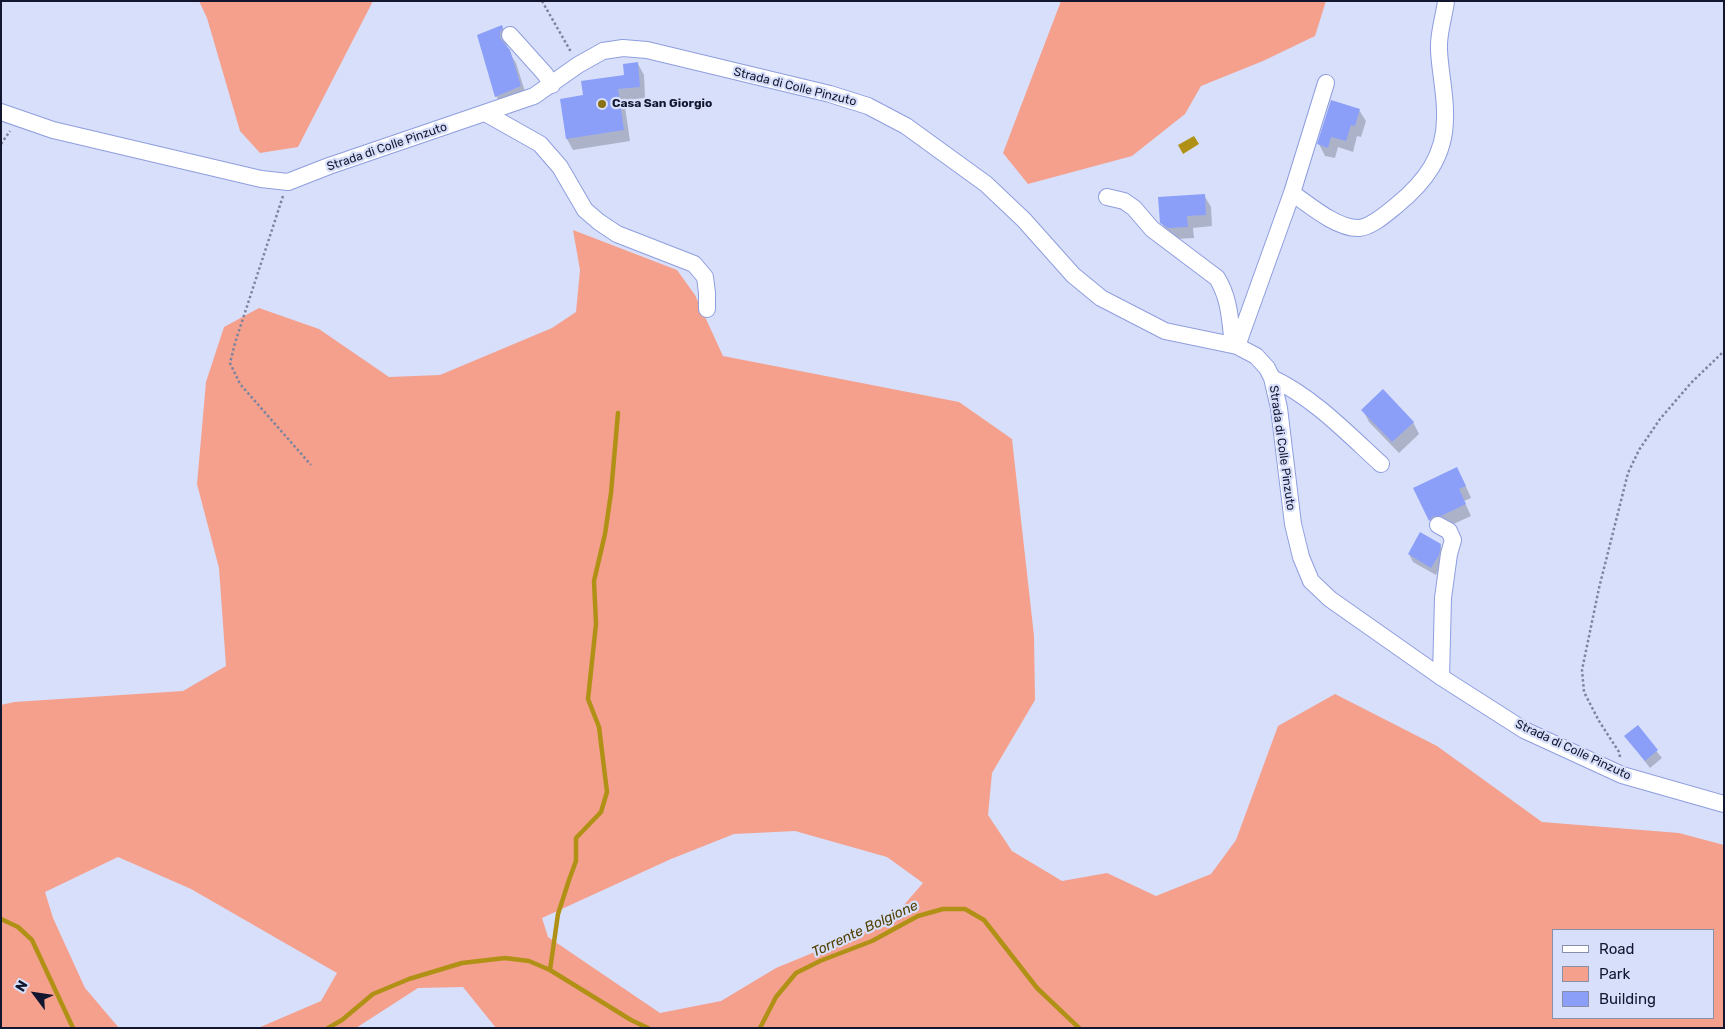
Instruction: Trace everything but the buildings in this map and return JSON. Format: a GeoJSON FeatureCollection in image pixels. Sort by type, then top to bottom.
{"type":"FeatureCollection","features":[{"type":"Feature","properties":{"kind":"lane"},"geometry":{"type":"LineString","coordinates":[[1292,193],[1326,216],[1343,224],[1359,228],[1380,220],[1416,189],[1432,168],[1442,143],[1445,119],[1439,49],[1446,1]]}},
{"type":"Feature","properties":{"kind":"lane"},"geometry":{"type":"LineString","coordinates":[[510,36],[545,74],[552,85]]}},
{"type":"Feature","properties":{"kind":"lane","name":"Strada di Colle Pinzuto"},"geometry":{"type":"LineString","coordinates":[[1,112],[53,130],[261,179],[288,182],[329,166],[534,96],[578,65],[603,52],[623,48],[647,50],[830,94],[868,106],[906,126],[986,184],[1024,220],[1073,276],[1101,298],[1165,331],[1235,346],[1256,356],[1267,368],[1272,378],[1279,408],[1293,524],[1301,557],[1311,581],[1330,599],[1441,677],[1524,730],[1622,775],[1724,804]]}},
{"type":"Feature","properties":{"kind":"lane"},"geometry":{"type":"LineString","coordinates":[[1235,346],[1292,193],[1326,83]]}},
{"type":"Feature","properties":{"kind":"lane"},"geometry":{"type":"LineString","coordinates":[[485,113],[540,144],[560,167],[585,210],[599,222],[617,234],[694,264],[705,277],[707,309]]}},
{"type":"Feature","properties":{"kind":"lane"},"geometry":{"type":"LineString","coordinates":[[1107,197],[1124,201],[1134,208],[1152,229],[1217,278],[1223,287],[1229,303],[1235,346]]}},
{"type":"Feature","properties":{"kind":"lane"},"geometry":{"type":"LineString","coordinates":[[1272,378],[1291,387],[1318,406],[1381,464]]}},
{"type":"Feature","properties":{"kind":"lane"},"geometry":{"type":"LineString","coordinates":[[1438,525],[1449,530],[1453,540],[1449,554],[1443,598],[1441,677]]}},
{"type":"Feature","properties":{"kind":"path"},"geometry":{"type":"LineString","coordinates":[[542,1],[562,33],[578,65]]}},
{"type":"Feature","properties":{"kind":"path"},"geometry":{"type":"LineString","coordinates":[[288,182],[230,363],[240,384],[311,465]]}},
{"type":"Feature","properties":{"kind":"path"},"geometry":{"type":"LineString","coordinates":[[1622,775],[1619,752],[1599,721],[1584,692],[1582,670],[1599,588],[1628,473],[1640,450],[1660,419],[1691,383],[1724,351]]}},
{"type":"Feature","properties":{"kind":"green space"},"geometry":{"type":"Polygon","coordinates":[[[199,1],[373,1],[298,147],[260,153],[240,131],[207,18],[199,1]]]}},
{"type":"Feature","properties":{"kind":"green space"},"geometry":{"type":"Polygon","coordinates":[[[1061,1],[1326,1],[1315,36],[1263,61],[1201,86],[1185,114],[1132,156],[1028,184],[1003,153],[1061,1]]]}},
{"type":"Feature","properties":{"kind":"green space"},"geometry":{"type":"Polygon","coordinates":[[[573,230],[677,270],[695,295],[723,356],[959,402],[1012,439],[1034,636],[1035,700],[992,773],[988,815],[1012,851],[1062,881],[1107,873],[1156,896],[1211,874],[1236,840],[1278,726],[1335,694],[1437,746],[1542,822],[1679,833],[1724,845],[1724,1028],[496,1028],[463,987],[418,988],[356,1028],[258,1028],[321,1001],[337,973],[191,889],[118,857],[45,892],[53,918],[85,988],[119,1028],[1,1028],[1,705],[14,702],[183,691],[226,666],[219,568],[197,484],[206,382],[224,327],[259,308],[319,329],[389,377],[440,375],[552,328],[576,312],[580,270],[573,230]],[[795,831],[734,834],[671,859],[542,918],[548,937],[660,1013],[721,1001],[776,968],[890,921],[923,883],[887,857],[795,831]]]}},
{"type":"Feature","properties":{"kind":"shaded area"},"geometry":{"type":"Polygon","coordinates":[[[1194,136],[1199,144],[1183,154],[1178,145],[1194,136]]]}},
{"type":"Feature","properties":{"kind":"waterway"},"geometry":{"type":"LineString","coordinates":[[550,970],[558,914],[576,861],[576,838],[601,812],[607,792],[599,727],[588,699],[596,624],[594,581],[605,534],[611,493],[618,413]]}},
{"type":"Feature","properties":{"kind":"waterway","name":"Torrente Bolgione"},"geometry":{"type":"LineString","coordinates":[[760,1028],[776,997],[796,973],[820,961],[872,941],[918,916],[943,909],[965,909],[984,920],[1037,988],[1079,1028]]}},
{"type":"Feature","properties":{"kind":"waterway","name":"Torrente Bolgione"},"geometry":{"type":"LineString","coordinates":[[1,919],[18,927],[32,940],[73,1028]]}},
{"type":"Feature","properties":{"kind":"waterway","name":"Torrente Bolgione"},"geometry":{"type":"LineString","coordinates":[[328,1028],[342,1020],[373,994],[409,979],[462,963],[505,958],[529,961],[550,970],[631,1020],[648,1028]]}},
{"type":"Feature","properties":{"kind":"place","name":"Casa San Giorgio"},"geometry":{"type":"Point","coordinates":[602,104]}}]}
